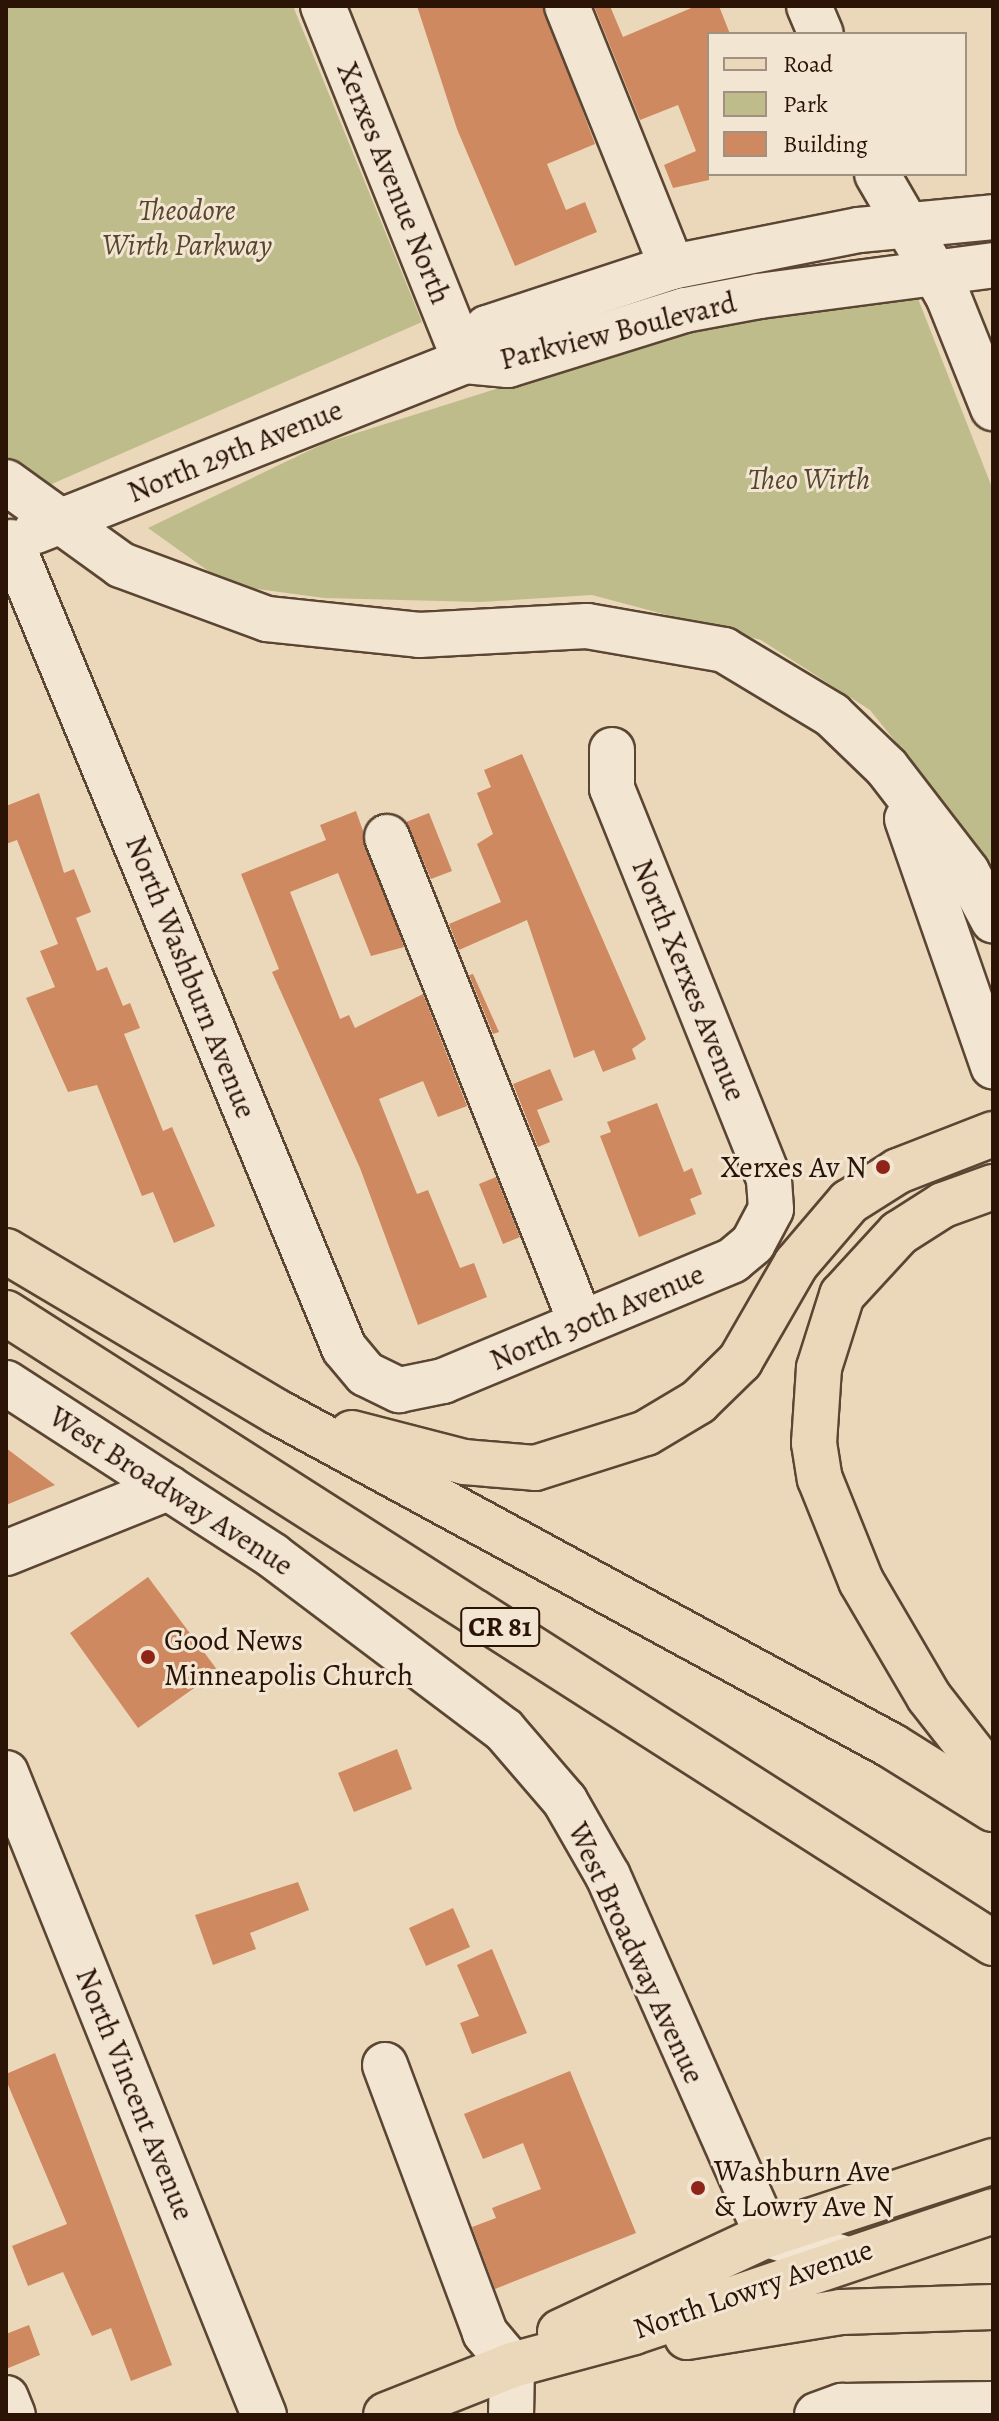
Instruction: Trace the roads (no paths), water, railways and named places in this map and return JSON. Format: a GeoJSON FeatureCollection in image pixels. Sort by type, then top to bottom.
{"type":"FeatureCollection","features":[{"type":"Feature","properties":{"kind":"main road"},"geometry":{"type":"LineString","coordinates":[[279,1413],[501,1468],[585,1457],[678,1417],[721,1382],[758,1337],[796,1264],[849,1202],[898,1171],[993,1134]]}},
{"type":"Feature","properties":{"kind":"main road"},"geometry":{"type":"LineString","coordinates":[[993,1187],[943,1205],[899,1233],[842,1295],[819,1368],[814,1443],[820,1479],[866,1592],[929,1697],[993,1779]]}},
{"type":"Feature","properties":{"kind":"main road","name":"CR 81"},"geometry":{"type":"LineString","coordinates":[[6,1251],[279,1413],[892,1746],[993,1809]]}},
{"type":"Feature","properties":{"kind":"main road","name":"West Broadway Avenue"},"geometry":{"type":"LineString","coordinates":[[6,1313],[993,1943]]}},
{"type":"Feature","properties":{"kind":"main road","name":"North Lowry Avenue"},"geometry":{"type":"LineString","coordinates":[[512,2365],[551,2337],[767,2235],[993,2161]]}},
{"type":"Feature","properties":{"kind":"main road","name":"North Lowry Avenue"},"geometry":{"type":"LineString","coordinates":[[386,2415],[512,2365],[634,2332],[841,2257],[993,2211]]}},
{"type":"Feature","properties":{"kind":"main road"},"geometry":{"type":"LineString","coordinates":[[512,2365],[588,2362],[733,2326],[841,2312],[993,2307]]}},
{"type":"Feature","properties":{"kind":"street","name":"Xerxes Avenue North"},"geometry":{"type":"LineString","coordinates":[[323,6],[465,361]]}},
{"type":"Feature","properties":{"kind":"street"},"geometry":{"type":"LineString","coordinates":[[567,6],[672,267]]}},
{"type":"Feature","properties":{"kind":"street"},"geometry":{"type":"LineString","coordinates":[[809,6],[820,32]]}},
{"type":"Feature","properties":{"kind":"street"},"geometry":{"type":"LineString","coordinates":[[878,176],[905,227],[933,269],[993,408]]}},
{"type":"Feature","properties":{"kind":"street","name":"Parkview Boulevard"},"geometry":{"type":"LineString","coordinates":[[993,217],[905,227],[672,267],[487,328],[465,361],[508,365],[685,310],[933,269],[993,265]]}},
{"type":"Feature","properties":{"kind":"street","name":"North 29th Avenue"},"geometry":{"type":"LineString","coordinates":[[8,543],[465,361]]}},
{"type":"Feature","properties":{"kind":"street"},"geometry":{"type":"LineString","coordinates":[[6,482],[121,565],[267,619],[419,635],[587,626],[724,650],[832,715],[887,768],[967,872],[993,920]]}},
{"type":"Feature","properties":{"kind":"street","name":"North Washburn Avenue"},"geometry":{"type":"LineString","coordinates":[[8,543],[344,1348],[366,1374],[399,1390]]}},
{"type":"Feature","properties":{"kind":"street","name":"North Xerxes Avenue"},"geometry":{"type":"LineString","coordinates":[[612,750],[612,788],[769,1179],[771,1209]]}},
{"type":"Feature","properties":{"kind":"street"},"geometry":{"type":"LineString","coordinates":[[887,768],[993,1066]]}},
{"type":"Feature","properties":{"kind":"street"},"geometry":{"type":"LineString","coordinates":[[387,837],[581,1323]]}},
{"type":"Feature","properties":{"kind":"street","name":"North 30th Avenue"},"geometry":{"type":"LineString","coordinates":[[399,1390],[443,1381],[733,1260],[753,1243],[771,1209]]}},
{"type":"Feature","properties":{"kind":"street","name":"West Broadway Avenue"},"geometry":{"type":"LineString","coordinates":[[6,1383],[168,1488],[465,1695],[557,1791],[608,1876],[767,2235]]}},
{"type":"Feature","properties":{"kind":"street"},"geometry":{"type":"LineString","coordinates":[[6,1553],[168,1488]]}},
{"type":"Feature","properties":{"kind":"street","name":"North Vincent Avenue"},"geometry":{"type":"LineString","coordinates":[[6,1773],[264,2415]]}},
{"type":"Feature","properties":{"kind":"street"},"geometry":{"type":"LineString","coordinates":[[385,2065],[485,2333],[512,2365],[511,2415]]}},
{"type":"Feature","properties":{"kind":"street"},"geometry":{"type":"LineString","coordinates":[[767,2235],[841,2257]]}},
{"type":"Feature","properties":{"kind":"street"},"geometry":{"type":"LineString","coordinates":[[6,2398],[13,2415]]}},
{"type":"Feature","properties":{"kind":"street"},"geometry":{"type":"LineString","coordinates":[[817,2415],[842,2406],[993,2404]]}},
{"type":"Feature","properties":{"kind":"place","name":"Xerxes Av N"},"geometry":{"type":"Point","coordinates":[883,1167]}},
{"type":"Feature","properties":{"kind":"place","name":"Good News Minneapolis Church"},"geometry":{"type":"Point","coordinates":[148,1657]}},
{"type":"Feature","properties":{"kind":"place","name":"Washburn Ave & Lowry Ave N"},"geometry":{"type":"Point","coordinates":[698,2188]}},
{"type":"Feature","properties":{"kind":"park label","name":"Theodore Wirth Parkway"},"geometry":{"type":"Point","coordinates":[187,227]}},
{"type":"Feature","properties":{"kind":"park label","name":"Theo Wirth"},"geometry":{"type":"Point","coordinates":[809,479]}}]}
